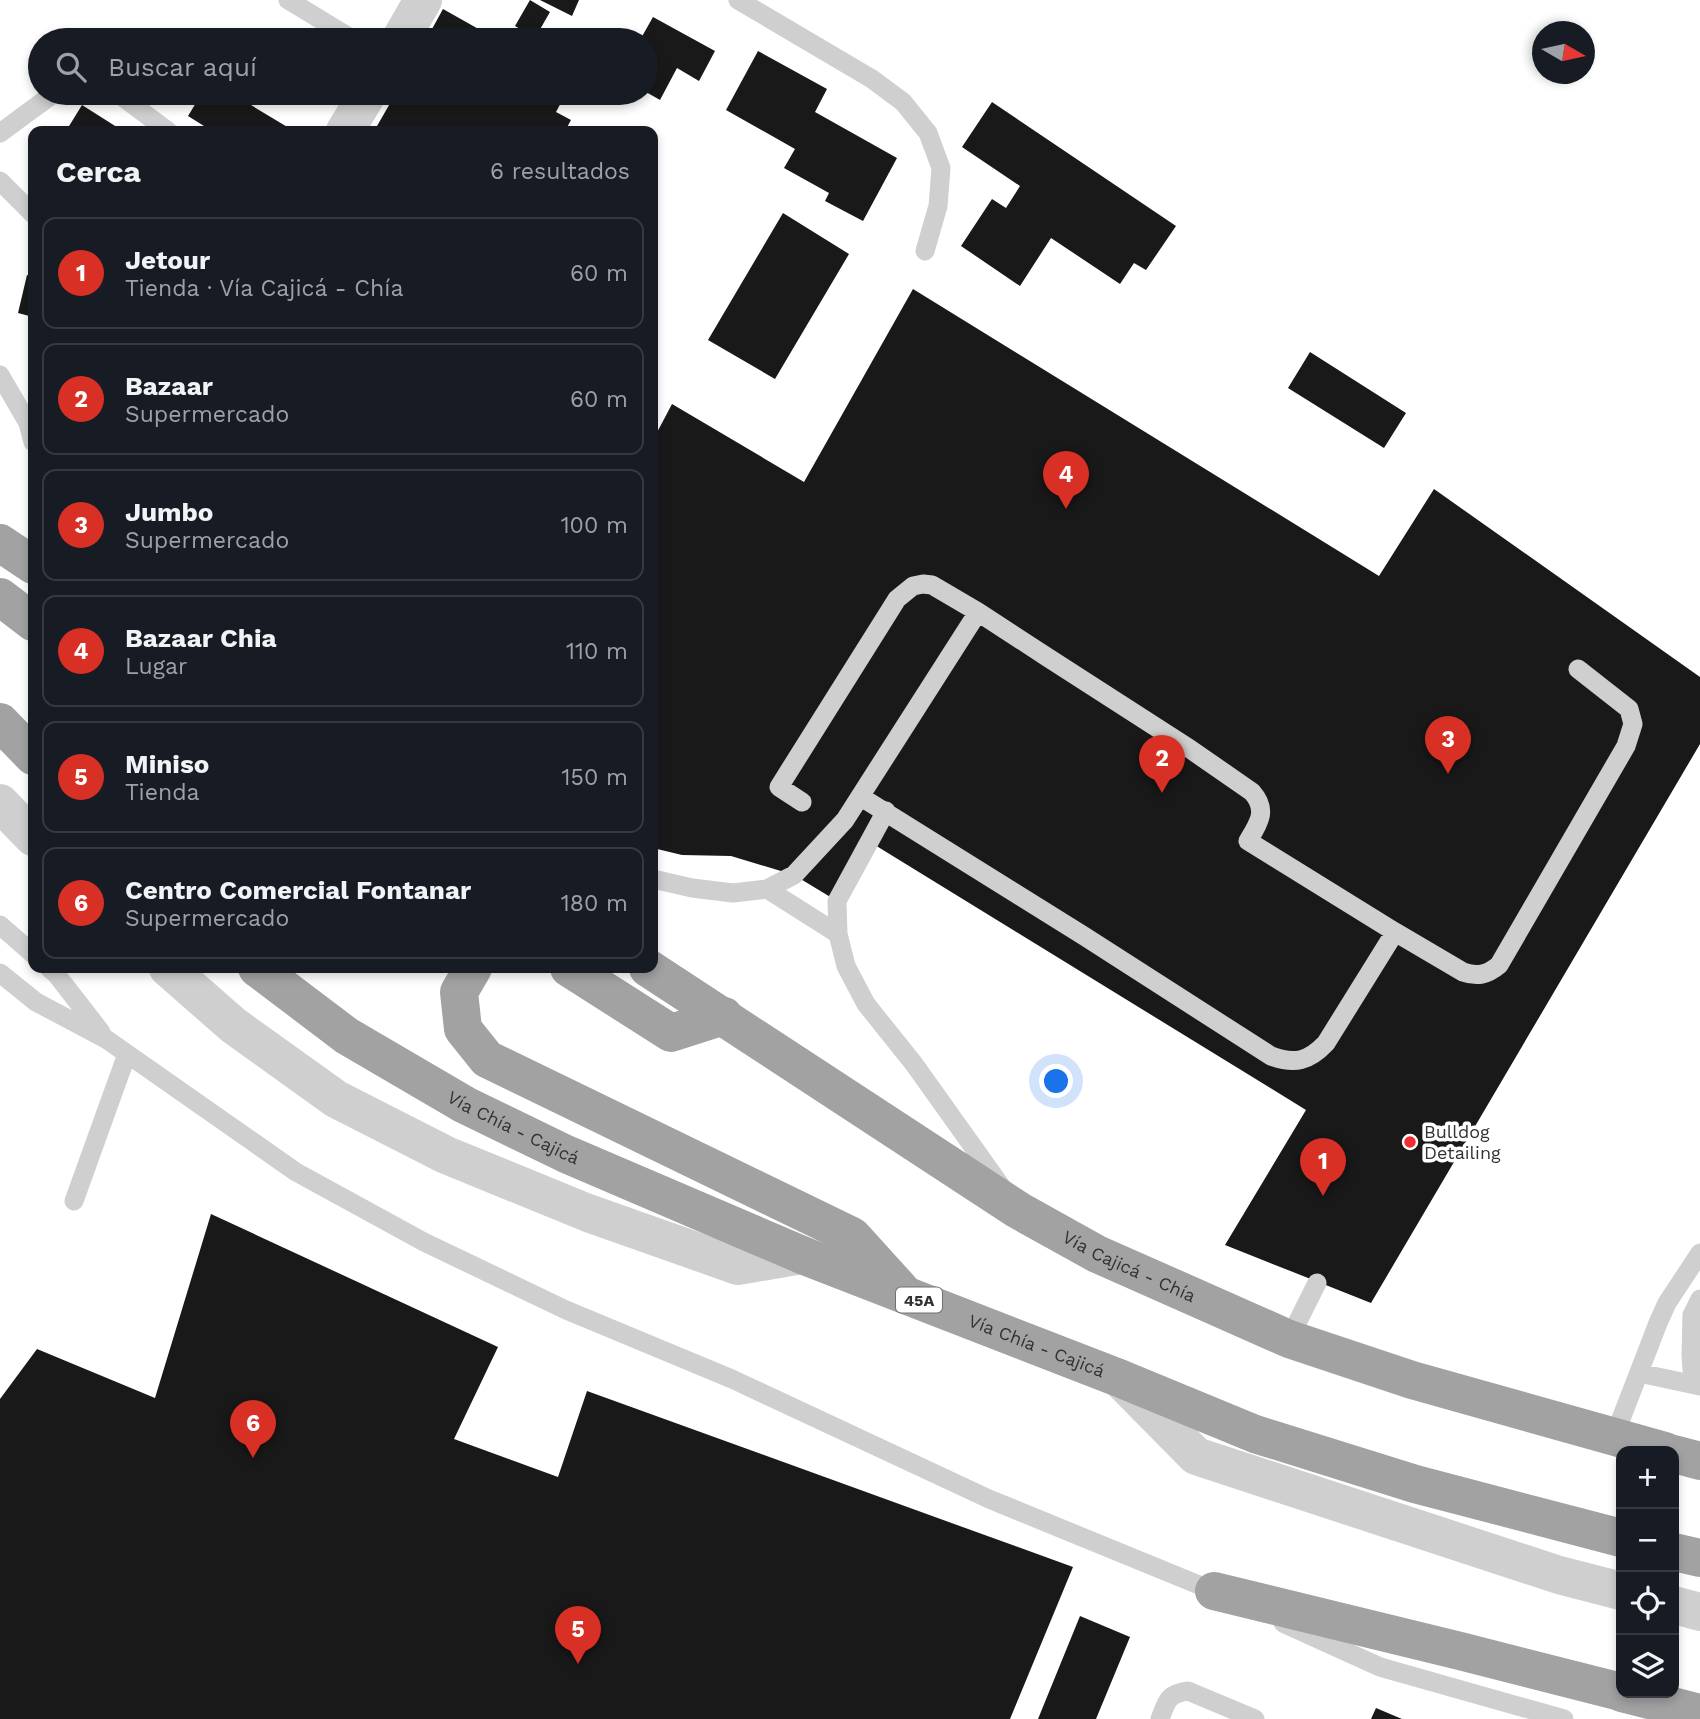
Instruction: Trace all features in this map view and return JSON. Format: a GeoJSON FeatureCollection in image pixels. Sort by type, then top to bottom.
{"type":"FeatureCollection","features":[{"type":"Feature","properties":{"kind":"highway"},"geometry":{"type":"LineString","coordinates":[[0,543],[28,562]]}},
{"type":"Feature","properties":{"kind":"highway"},"geometry":{"type":"LineString","coordinates":[[0,597],[28,618]]}},
{"type":"Feature","properties":{"kind":"highway","name":"Vía Chía - Cajicá"},"geometry":{"type":"LineString","coordinates":[[264,973],[347,1036],[465,1105],[566,1154],[802,1255],[1119,1378],[1255,1434],[1415,1485],[1616,1537]]}},
{"type":"Feature","properties":{"kind":"highway"},"geometry":{"type":"LineString","coordinates":[[471,973],[459,992],[463,1029],[487,1059],[852,1236],[905,1294]]}},
{"type":"Feature","properties":{"kind":"highway"},"geometry":{"type":"LineString","coordinates":[[577,973],[671,1033],[724,1016]]}},
{"type":"Feature","properties":{"kind":"highway","name":"Vía Cajicá - Chía"},"geometry":{"type":"LineString","coordinates":[[656,973],[1018,1210],[1097,1254],[1289,1339],[1412,1380],[1646,1446]]}},
{"type":"Feature","properties":{"kind":"highway"},"geometry":{"type":"LineString","coordinates":[[1679,1455],[1700,1461]]}},
{"type":"Feature","properties":{"kind":"highway"},"geometry":{"type":"LineString","coordinates":[[1679,1553],[1700,1558]]}},
{"type":"Feature","properties":{"kind":"highway"},"geometry":{"type":"LineString","coordinates":[[1213,1591],[1616,1691]]}},
{"type":"Feature","properties":{"kind":"highway"},"geometry":{"type":"LineString","coordinates":[[1642,1698],[1700,1713]]}},
{"type":"Feature","properties":{"kind":"street"},"geometry":{"type":"LineString","coordinates":[[407,28],[423,0]]}},
{"type":"Feature","properties":{"kind":"street"},"geometry":{"type":"LineString","coordinates":[[348,126],[361,105]]}},
{"type":"Feature","properties":{"kind":"street"},"geometry":{"type":"LineString","coordinates":[[0,803],[28,832]]}},
{"type":"Feature","properties":{"kind":"street"},"geometry":{"type":"LineString","coordinates":[[174,973],[233,1025],[336,1099],[446,1155],[589,1213],[738,1266],[802,1255]]}},
{"type":"Feature","properties":{"kind":"street"},"geometry":{"type":"LineString","coordinates":[[1119,1378],[1196,1456],[1559,1575],[1616,1590]]}},
{"type":"Feature","properties":{"kind":"street"},"geometry":{"type":"LineString","coordinates":[[1679,1606],[1700,1612]]}},
{"type":"Feature","properties":{"kind":"lane"},"geometry":{"type":"LineString","coordinates":[[288,0],[335,28]]}},
{"type":"Feature","properties":{"kind":"lane"},"geometry":{"type":"LineString","coordinates":[[738,0],[872,79],[903,102],[928,133],[941,168],[938,206],[925,251]]}},
{"type":"Feature","properties":{"kind":"lane"},"geometry":{"type":"LineString","coordinates":[[0,133],[38,105]]}},
{"type":"Feature","properties":{"kind":"lane"},"geometry":{"type":"LineString","coordinates":[[133,105],[161,126]]}},
{"type":"Feature","properties":{"kind":"lane"},"geometry":{"type":"LineString","coordinates":[[0,181],[28,209]]}},
{"type":"Feature","properties":{"kind":"lane"},"geometry":{"type":"LineString","coordinates":[[0,375],[28,421]]}},
{"type":"Feature","properties":{"kind":"lane"},"geometry":{"type":"LineString","coordinates":[[802,802],[779,787],[897,598],[913,586],[932,585],[978,612],[1252,792],[1261,806],[1261,815],[1248,841],[1463,972],[1482,975],[1499,965],[1626,746],[1633,724],[1629,709],[1578,669]]}},
{"type":"Feature","properties":{"kind":"lane"},"geometry":{"type":"LineString","coordinates":[[658,880],[733,893],[767,889],[794,875],[845,820],[978,612]]}},
{"type":"Feature","properties":{"kind":"lane"},"geometry":{"type":"LineString","coordinates":[[861,797],[1271,1056],[1282,1060],[1307,1058],[1326,1043],[1395,932]]}},
{"type":"Feature","properties":{"kind":"lane"},"geometry":{"type":"LineString","coordinates":[[886,811],[837,901],[838,934],[846,966],[866,1004],[914,1064],[1018,1210]]}},
{"type":"Feature","properties":{"kind":"lane"},"geometry":{"type":"LineString","coordinates":[[767,889],[838,934]]}},
{"type":"Feature","properties":{"kind":"lane"},"geometry":{"type":"LineString","coordinates":[[0,925],[28,950]]}},
{"type":"Feature","properties":{"kind":"lane"},"geometry":{"type":"LineString","coordinates":[[0,973],[36,1002],[106,1038],[296,1172],[424,1242],[566,1310],[732,1379],[989,1499],[1213,1591],[1380,1667],[1564,1719]]}},
{"type":"Feature","properties":{"kind":"lane"},"geometry":{"type":"LineString","coordinates":[[55,973],[106,1038]]}},
{"type":"Feature","properties":{"kind":"lane"},"geometry":{"type":"LineString","coordinates":[[74,1201],[127,1054]]}},
{"type":"Feature","properties":{"kind":"lane"},"geometry":{"type":"LineString","coordinates":[[1615,1437],[1667,1303],[1700,1253]]}},
{"type":"Feature","properties":{"kind":"lane"},"geometry":{"type":"LineString","coordinates":[[1289,1339],[1317,1283]]}},
{"type":"Feature","properties":{"kind":"lane"},"geometry":{"type":"LineString","coordinates":[[1667,1303],[1697,1311],[1692,1370],[1700,1387]]}},
{"type":"Feature","properties":{"kind":"lane"},"geometry":{"type":"LineString","coordinates":[[1639,1373],[1700,1387]]}},
{"type":"Feature","properties":{"kind":"lane"},"geometry":{"type":"LineString","coordinates":[[1160,1719],[1169,1698],[1178,1692],[1188,1691],[1255,1719]]}},
{"type":"Feature","properties":{"kind":"building"},"geometry":{"type":"Polygon","coordinates":[[[530,0],[550,12],[541,28],[515,26],[530,0]]]}},
{"type":"Feature","properties":{"kind":"building"},"geometry":{"type":"Polygon","coordinates":[[[540,0],[579,0],[572,16],[540,0]]]}},
{"type":"Feature","properties":{"kind":"building"},"geometry":{"type":"Polygon","coordinates":[[[443,9],[477,28],[433,28],[443,9]]]}},
{"type":"Feature","properties":{"kind":"building"},"geometry":{"type":"Polygon","coordinates":[[[653,17],[715,51],[699,81],[677,68],[660,100],[658,99],[658,28],[647,28],[653,17]]]}},
{"type":"Feature","properties":{"kind":"building"},"geometry":{"type":"Polygon","coordinates":[[[758,51],[827,89],[815,112],[897,158],[863,221],[825,201],[829,193],[784,168],[795,149],[726,110],[758,51]]]}},
{"type":"Feature","properties":{"kind":"building"},"geometry":{"type":"Polygon","coordinates":[[[992,102],[1176,226],[1146,270],[1134,263],[1120,284],[1051,238],[1020,286],[961,246],[992,199],[1006,208],[1020,186],[962,147],[992,102]]]}},
{"type":"Feature","properties":{"kind":"building"},"geometry":{"type":"Polygon","coordinates":[[[82,105],[115,126],[69,126],[82,105]]]}},
{"type":"Feature","properties":{"kind":"building"},"geometry":{"type":"Polygon","coordinates":[[[195,105],[251,105],[286,126],[204,126],[188,116],[195,105]]]}},
{"type":"Feature","properties":{"kind":"building"},"geometry":{"type":"Polygon","coordinates":[[[389,105],[560,105],[556,112],[571,120],[568,126],[377,126],[389,105]]]}},
{"type":"Feature","properties":{"kind":"building"},"geometry":{"type":"Polygon","coordinates":[[[783,213],[849,254],[775,379],[708,340],[783,213]]]}},
{"type":"Feature","properties":{"kind":"building"},"geometry":{"type":"Polygon","coordinates":[[[27,275],[28,275],[28,316],[18,313],[27,275]]]}},
{"type":"Feature","properties":{"kind":"building"},"geometry":{"type":"Polygon","coordinates":[[[913,289],[1379,576],[1434,489],[1700,677],[1700,744],[1371,1303],[1225,1245],[1306,1110],[870,842],[837,901],[794,875],[731,856],[682,855],[658,849],[658,431],[672,404],[804,482],[913,289]]]}},
{"type":"Feature","properties":{"kind":"building"},"geometry":{"type":"Polygon","coordinates":[[[1310,352],[1406,413],[1384,448],[1288,388],[1310,352]]]}},
{"type":"Feature","properties":{"kind":"building"},"geometry":{"type":"Polygon","coordinates":[[[211,1214],[498,1347],[454,1439],[558,1477],[587,1391],[1073,1567],[1010,1719],[0,1719],[0,1399],[37,1349],[155,1398],[211,1214]]]}},
{"type":"Feature","properties":{"kind":"building"},"geometry":{"type":"Polygon","coordinates":[[[1080,1616],[1130,1637],[1096,1719],[1038,1719],[1080,1616]]]}},
{"type":"Feature","properties":{"kind":"building"},"geometry":{"type":"Polygon","coordinates":[[[1376,1708],[1402,1719],[1371,1719],[1376,1708]]]}},
{"type":"Feature","properties":{"kind":"place","name":"Bazaar Chia"},"geometry":{"type":"Point","coordinates":[1066,509]}},
{"type":"Feature","properties":{"kind":"place","name":"Jumbo"},"geometry":{"type":"Point","coordinates":[1448,774]}},
{"type":"Feature","properties":{"kind":"place","name":"Bazaar"},"geometry":{"type":"Point","coordinates":[1162,793]}},
{"type":"Feature","properties":{"kind":"place","name":"Bulldog Detailing"},"geometry":{"type":"Point","coordinates":[1410,1142]}},
{"type":"Feature","properties":{"kind":"place","name":"Jetour"},"geometry":{"type":"Point","coordinates":[1323,1196]}},
{"type":"Feature","properties":{"kind":"place","name":"Centro Comercial Fontanar"},"geometry":{"type":"Point","coordinates":[253,1458]}},
{"type":"Feature","properties":{"kind":"place","name":"Miniso"},"geometry":{"type":"Point","coordinates":[578,1664]}}]}
